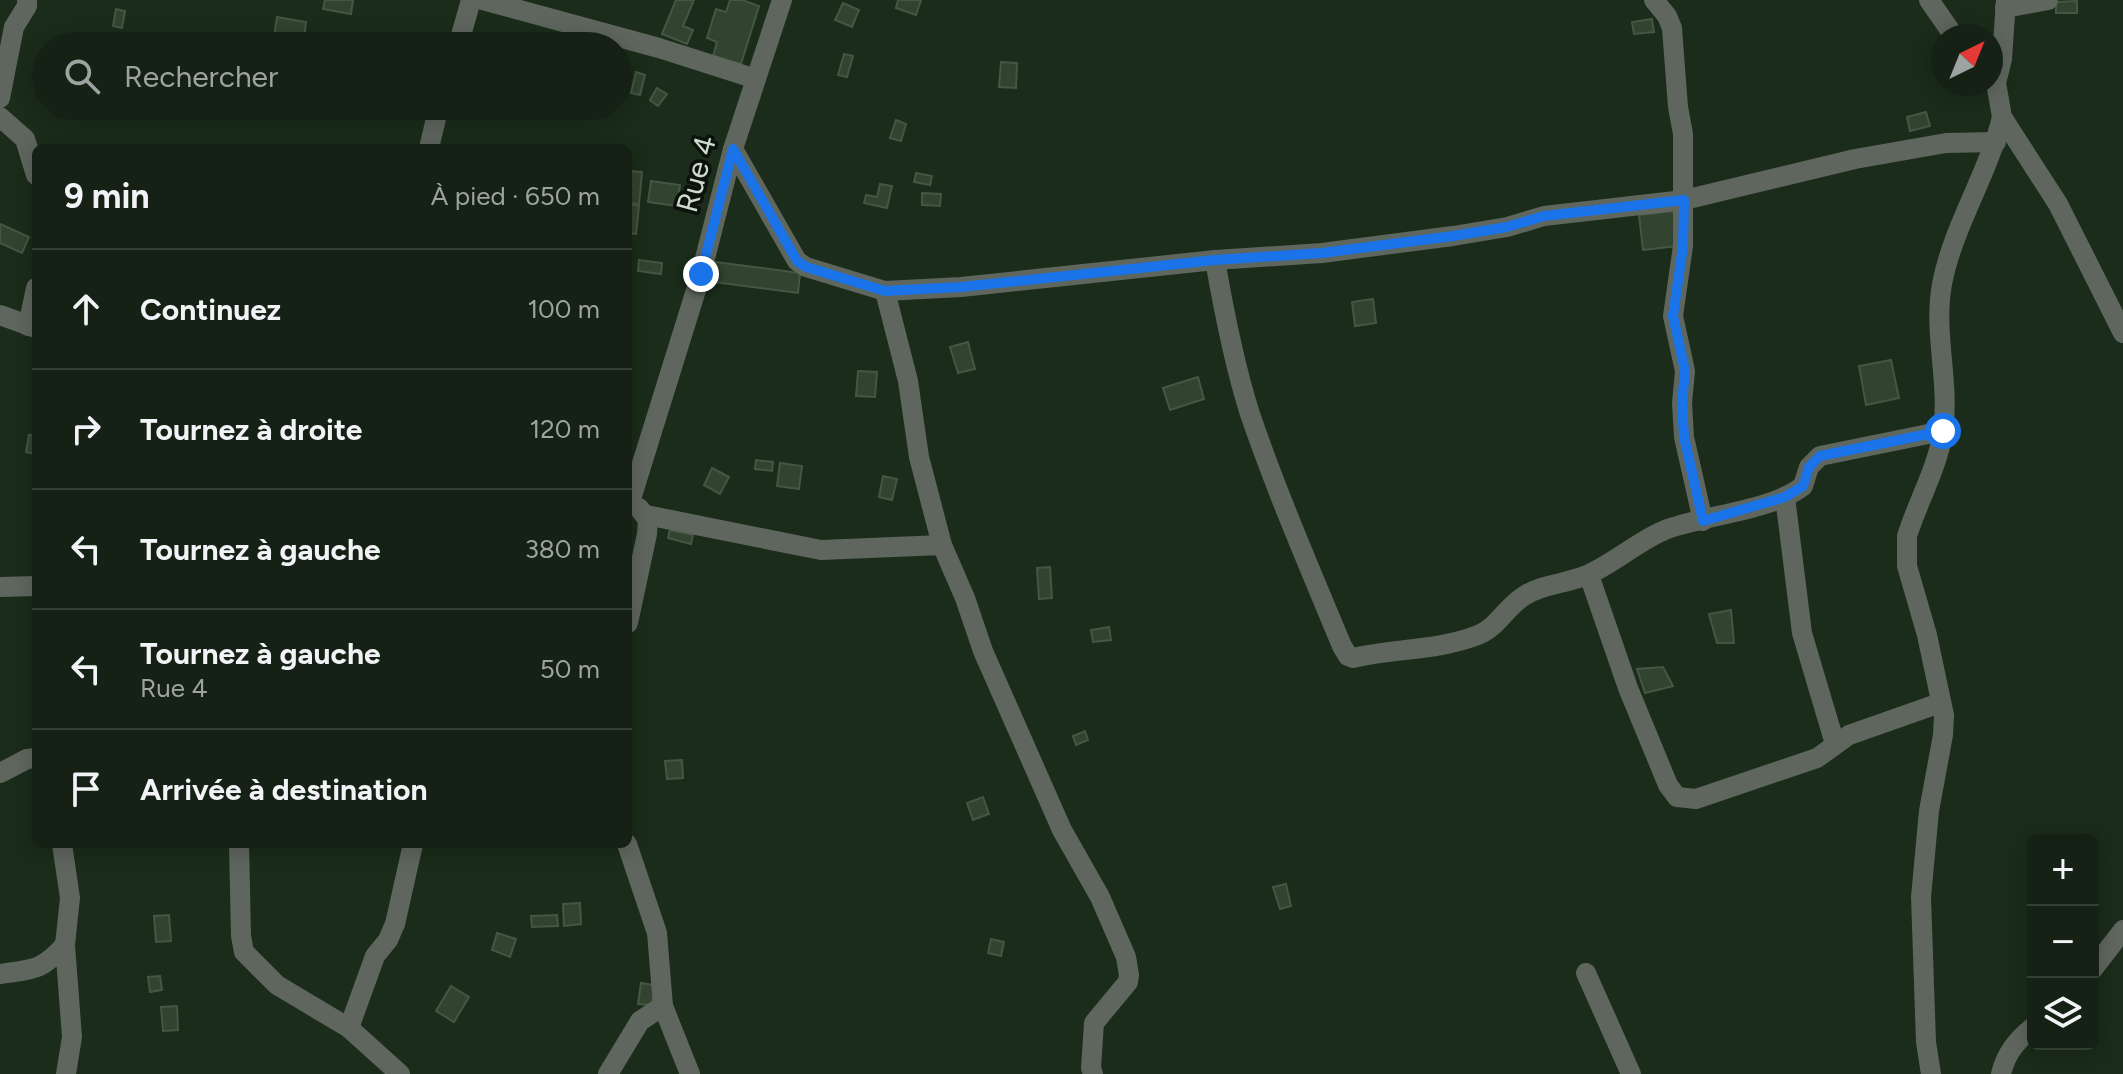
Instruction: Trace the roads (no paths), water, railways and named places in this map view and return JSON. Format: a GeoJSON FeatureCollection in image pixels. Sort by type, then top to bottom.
{"type":"FeatureCollection","features":[{"type":"Feature","properties":{"kind":"street"},"geometry":{"type":"LineString","coordinates":[[0,98],[14,27],[27,6],[27,0]]}},
{"type":"Feature","properties":{"kind":"street"},"geometry":{"type":"LineString","coordinates":[[462,32],[471,0]]}},
{"type":"Feature","properties":{"kind":"street"},"geometry":{"type":"LineString","coordinates":[[483,0],[600,32]]}},
{"type":"Feature","properties":{"kind":"street","name":"Rue 4"},"geometry":{"type":"LineString","coordinates":[[632,604],[647,534],[635,506],[733,149],[782,0]]}},
{"type":"Feature","properties":{"kind":"street"},"geometry":{"type":"LineString","coordinates":[[1654,0],[1672,28],[1683,134],[1683,246],[1673,316],[1685,371],[1682,403],[1684,437],[1703,521]]}},
{"type":"Feature","properties":{"kind":"street"},"geometry":{"type":"LineString","coordinates":[[1929,0],[1946,24]]}},
{"type":"Feature","properties":{"kind":"street"},"geometry":{"type":"LineString","coordinates":[[2003,45],[2006,4],[2048,0]]}},
{"type":"Feature","properties":{"kind":"street"},"geometry":{"type":"LineString","coordinates":[[632,41],[756,79]]}},
{"type":"Feature","properties":{"kind":"street"},"geometry":{"type":"LineString","coordinates":[[1997,96],[2002,117],[2058,204],[2116,304],[2123,333]]}},
{"type":"Feature","properties":{"kind":"street"},"geometry":{"type":"LineString","coordinates":[[0,117],[25,139],[32,162]]}},
{"type":"Feature","properties":{"kind":"street"},"geometry":{"type":"LineString","coordinates":[[1931,1074],[1926,1042],[1921,897],[1929,811],[1944,715],[1927,635],[1911,585],[1906,550],[1910,526],[1943,431],[1939,334],[1942,285],[1957,233],[1996,142],[2002,117]]}},
{"type":"Feature","properties":{"kind":"street"},"geometry":{"type":"LineString","coordinates":[[430,144],[436,120]]}},
{"type":"Feature","properties":{"kind":"street"},"geometry":{"type":"LineString","coordinates":[[733,149],[797,261],[806,267],[885,291],[961,287],[1215,260],[1322,253],[1453,236],[1507,227],[1544,216],[1684,200],[1855,159],[1946,143],[1996,142]]}},
{"type":"Feature","properties":{"kind":"street"},"geometry":{"type":"LineString","coordinates":[[1215,260],[1227,328],[1250,412],[1288,517],[1348,656],[1353,658],[1423,650],[1476,636],[1495,625],[1521,597],[1589,575],[1667,529],[1785,497],[1803,486],[1809,467],[1820,456],[1943,431]]}},
{"type":"Feature","properties":{"kind":"street"},"geometry":{"type":"LineString","coordinates":[[885,291],[908,381],[919,457],[942,545],[983,651],[1056,816],[1100,897],[1126,957],[1128,982],[1094,1023],[1093,1074]]}},
{"type":"Feature","properties":{"kind":"street"},"geometry":{"type":"LineString","coordinates":[[0,315],[32,327]]}},
{"type":"Feature","properties":{"kind":"street"},"geometry":{"type":"LineString","coordinates":[[1785,497],[1802,633],[1835,744]]}},
{"type":"Feature","properties":{"kind":"street"},"geometry":{"type":"LineString","coordinates":[[635,506],[821,550],[942,545]]}},
{"type":"Feature","properties":{"kind":"street"},"geometry":{"type":"LineString","coordinates":[[1589,575],[1628,688],[1668,785],[1677,797],[1696,799],[1817,758],[1849,735],[1940,703]]}},
{"type":"Feature","properties":{"kind":"street"},"geometry":{"type":"LineString","coordinates":[[0,587],[32,586]]}},
{"type":"Feature","properties":{"kind":"street"},"geometry":{"type":"LineString","coordinates":[[0,773],[32,758]]}},
{"type":"Feature","properties":{"kind":"street"},"geometry":{"type":"LineString","coordinates":[[63,848],[70,898],[65,945],[72,1037],[66,1074]]}},
{"type":"Feature","properties":{"kind":"street"},"geometry":{"type":"LineString","coordinates":[[239,848],[244,952],[277,985],[349,1028],[400,1074]]}},
{"type":"Feature","properties":{"kind":"street"},"geometry":{"type":"LineString","coordinates":[[349,1028],[375,956],[388,940],[395,924],[412,848]]}},
{"type":"Feature","properties":{"kind":"street"},"geometry":{"type":"LineString","coordinates":[[628,848],[657,933],[663,1006],[690,1074]]}},
{"type":"Feature","properties":{"kind":"street"},"geometry":{"type":"LineString","coordinates":[[2099,961],[2123,930]]}},
{"type":"Feature","properties":{"kind":"street"},"geometry":{"type":"LineString","coordinates":[[0,974],[40,968],[49,963],[65,945]]}},
{"type":"Feature","properties":{"kind":"street"},"geometry":{"type":"LineString","coordinates":[[1586,973],[1631,1074]]}},
{"type":"Feature","properties":{"kind":"street"},"geometry":{"type":"LineString","coordinates":[[608,1074],[640,1021],[663,1006]]}},
{"type":"Feature","properties":{"kind":"street"},"geometry":{"type":"LineString","coordinates":[[2001,1074],[2016,1040],[2027,1032]]}}]}
